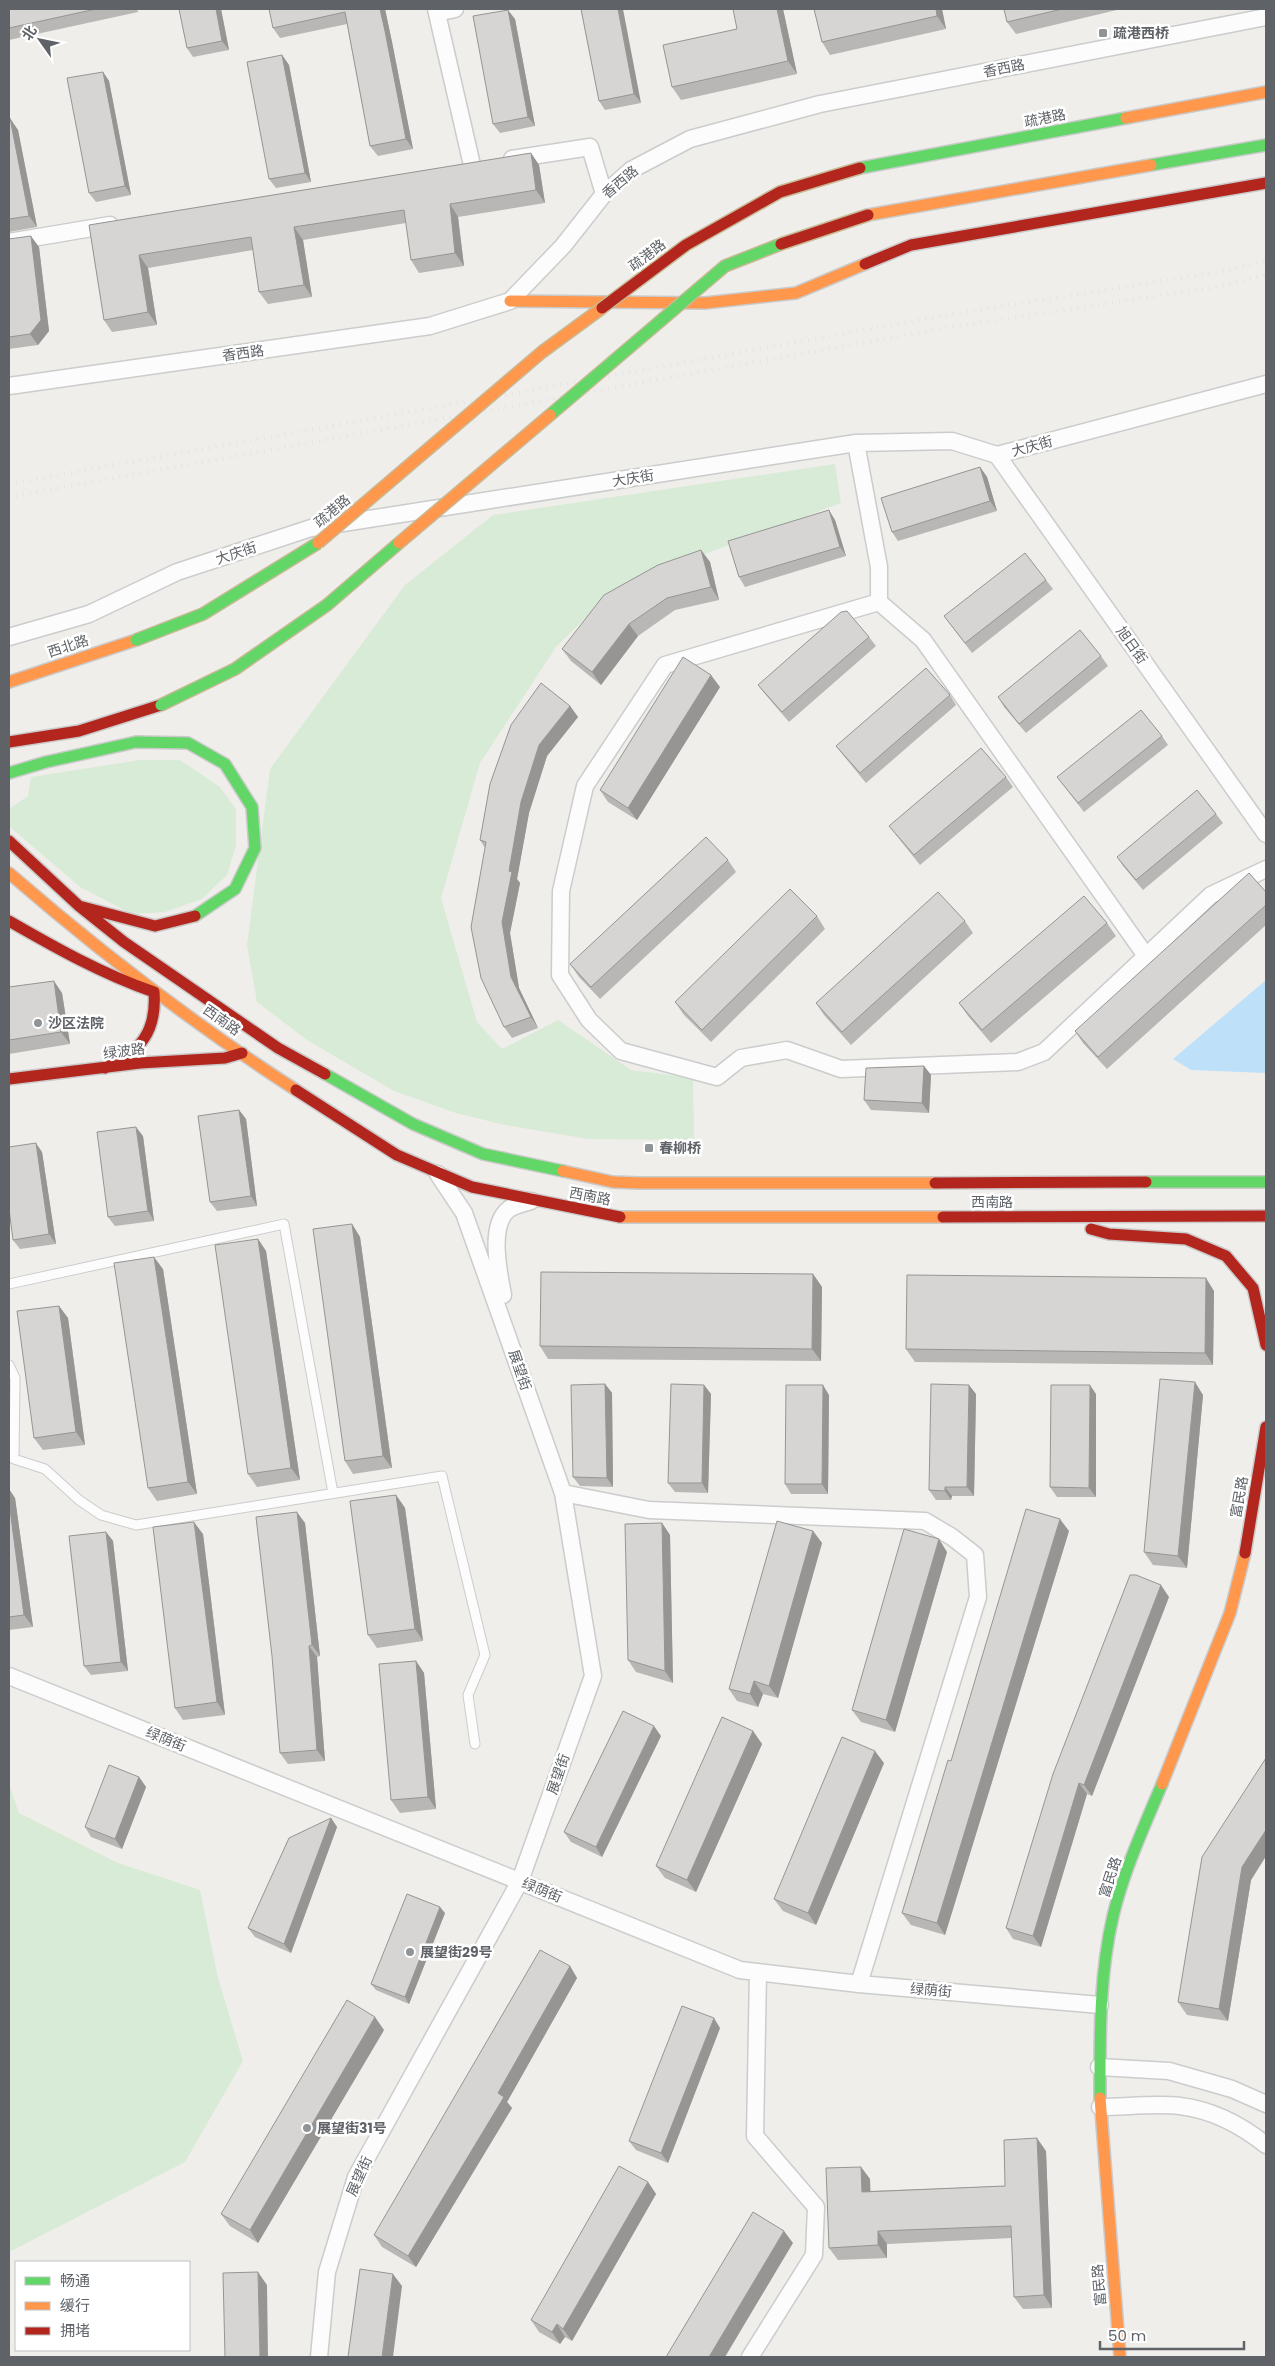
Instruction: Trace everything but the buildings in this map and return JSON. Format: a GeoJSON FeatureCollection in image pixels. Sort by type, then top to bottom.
{"type":"FeatureCollection","features":[{"type":"Feature","properties":{"kind":"main road","name":"疏港路"},"geometry":{"type":"LineString","coordinates":[[136,640],[203,614],[312,548],[542,352],[686,245],[780,192],[860,168],[1266,92]]}},
{"type":"Feature","properties":{"kind":"main road"},"geometry":{"type":"LineString","coordinates":[[9,742],[79,731],[161,705],[236,669],[327,606],[725,266],[792,240],[868,215],[1266,145]]}},
{"type":"Feature","properties":{"kind":"main road"},"geometry":{"type":"LineString","coordinates":[[510,301],[705,303],[796,293],[911,245],[1266,183]]}},
{"type":"Feature","properties":{"kind":"main road"},"geometry":{"type":"LineString","coordinates":[[48,657],[136,640]]}},
{"type":"Feature","properties":{"kind":"main road","name":"西北路"},"geometry":{"type":"LineString","coordinates":[[9,682],[136,640]]}},
{"type":"Feature","properties":{"kind":"main road"},"geometry":{"type":"LineString","coordinates":[[9,734],[161,705]]}},
{"type":"Feature","properties":{"kind":"main road"},"geometry":{"type":"LineString","coordinates":[[9,773],[46,762],[136,742],[188,742],[225,764],[252,807],[254,848],[234,889],[199,915],[155,926],[79,906]]}},
{"type":"Feature","properties":{"kind":"main road","name":"西南路"},"geometry":{"type":"LineString","coordinates":[[10,842],[79,906],[124,942],[278,1048],[413,1124],[483,1154],[613,1182],[639,1183],[1266,1182]]}},
{"type":"Feature","properties":{"kind":"main road","name":"西南路"},"geometry":{"type":"LineString","coordinates":[[9,873],[62,919],[154,992],[242,1053],[397,1155],[472,1187],[608,1216],[638,1218],[1266,1216]]}},
{"type":"Feature","properties":{"kind":"main road"},"geometry":{"type":"LineString","coordinates":[[9,921],[70,956],[122,981],[154,992],[156,1004],[154,1018],[143,1043],[121,1062],[106,1068]]}},
{"type":"Feature","properties":{"kind":"main road","name":"绿波路"},"geometry":{"type":"LineString","coordinates":[[9,1079],[140,1063],[225,1058],[242,1053]]}},
{"type":"Feature","properties":{"kind":"main road"},"geometry":{"type":"LineString","coordinates":[[1034,1217],[1110,1234],[1186,1239],[1226,1256],[1253,1288],[1266,1345]]}},
{"type":"Feature","properties":{"kind":"main road","name":"富民路"},"geometry":{"type":"LineString","coordinates":[[1120,2357],[1100,2107],[1099,2067],[1100,2005],[1113,1916],[1127,1869],[1202,1688],[1230,1614],[1246,1547],[1266,1427]]}},
{"type":"Feature","properties":{"kind":"street"},"geometry":{"type":"LineString","coordinates":[[455,9],[437,11],[472,165]]}},
{"type":"Feature","properties":{"kind":"street","name":"香西路"},"geometry":{"type":"LineString","coordinates":[[9,386],[430,326],[510,301],[563,246],[604,194],[631,170],[690,139],[820,104],[1266,17]]}},
{"type":"Feature","properties":{"kind":"street"},"geometry":{"type":"LineString","coordinates":[[452,168],[590,148],[604,194]]}},
{"type":"Feature","properties":{"kind":"street"},"geometry":{"type":"LineString","coordinates":[[9,242],[127,222]]}},
{"type":"Feature","properties":{"kind":"street","name":"大庆街"},"geometry":{"type":"LineString","coordinates":[[9,637],[89,614],[177,572],[311,528],[856,443],[952,441],[997,455],[1266,384]]}},
{"type":"Feature","properties":{"kind":"street"},"geometry":{"type":"LineString","coordinates":[[856,443],[879,567],[879,602],[923,640],[1146,956]]}},
{"type":"Feature","properties":{"kind":"street","name":"旭日街"},"geometry":{"type":"LineString","coordinates":[[997,455],[1266,834]]}},
{"type":"Feature","properties":{"kind":"street"},"geometry":{"type":"LineString","coordinates":[[879,602],[665,665],[585,786],[561,891],[560,975],[589,1020],[621,1051],[717,1078],[741,1058],[787,1050],[840,1069],[1018,1062],[1044,1052],[1211,895],[1266,869]]}},
{"type":"Feature","properties":{"kind":"street","name":"展望街"},"geometry":{"type":"LineString","coordinates":[[319,2357],[327,2272],[356,2177],[520,1881],[593,1676],[563,1493],[512,1344],[464,1213],[436,1171]]}},
{"type":"Feature","properties":{"kind":"street"},"geometry":{"type":"LineString","coordinates":[[512,1344],[499,1275],[496,1244],[499,1222],[509,1209],[533,1200]]}},
{"type":"Feature","properties":{"kind":"street"},"geometry":{"type":"LineString","coordinates":[[563,1493],[649,1510],[925,1521],[952,1537],[975,1555],[978,1597],[859,1984]]}},
{"type":"Feature","properties":{"kind":"street","name":"绿荫街"},"geometry":{"type":"LineString","coordinates":[[9,1676],[740,1970],[859,1984],[1100,2005]]}},
{"type":"Feature","properties":{"kind":"street"},"geometry":{"type":"LineString","coordinates":[[750,2357],[814,2256],[816,2207],[755,2136],[758,1972]]}},
{"type":"Feature","properties":{"kind":"street"},"geometry":{"type":"LineString","coordinates":[[1099,2067],[1169,2071],[1232,2089],[1266,2104]]}},
{"type":"Feature","properties":{"kind":"street"},"geometry":{"type":"LineString","coordinates":[[1100,2107],[1180,2106],[1223,2117],[1249,2132],[1266,2145]]}},
{"type":"Feature","properties":{"kind":"lane"},"geometry":{"type":"LineString","coordinates":[[9,1284],[284,1224],[333,1493]]}},
{"type":"Feature","properties":{"kind":"lane"},"geometry":{"type":"LineString","coordinates":[[9,1365],[15,1378],[12,1459],[45,1469],[79,1500],[101,1514],[136,1524],[442,1476],[485,1655],[468,1696],[475,1744]]}},
{"type":"Feature","properties":{"kind":"green space"},"geometry":{"type":"Polygon","coordinates":[[[835,464],[841,503],[673,566],[604,600],[556,647],[480,763],[441,898],[477,1022],[502,1049],[558,1020],[631,1070],[693,1078],[694,1140],[588,1139],[505,1125],[456,1113],[394,1091],[307,1040],[257,1002],[247,945],[270,769],[405,585],[493,515],[835,464]]]}},
{"type":"Feature","properties":{"kind":"green space"},"geometry":{"type":"Polygon","coordinates":[[[140,760],[180,760],[220,787],[236,809],[236,845],[227,875],[202,899],[165,912],[132,914],[80,887],[9,826],[9,809],[28,796],[31,777],[140,760]]]}},
{"type":"Feature","properties":{"kind":"green space"},"geometry":{"type":"Polygon","coordinates":[[[9,1784],[19,1813],[118,1863],[200,1890],[218,1978],[243,2061],[185,2162],[9,2252],[9,1784]]]}},
{"type":"Feature","properties":{"kind":"water"},"geometry":{"type":"Polygon","coordinates":[[[1266,980],[1266,1073],[1191,1070],[1173,1059],[1266,980]]]}},
{"type":"Feature","properties":{"kind":"railway"},"geometry":{"type":"LineString","coordinates":[[9,484],[953,314],[1214,273],[1266,261]]}},
{"type":"Feature","properties":{"kind":"railway"},"geometry":{"type":"LineString","coordinates":[[9,497],[950,327],[1217,287],[1266,275]]}},
{"type":"Feature","properties":{"kind":"traffic: fast"},"geometry":{"type":"LineString","coordinates":[[860,168],[1126,118]]}},
{"type":"Feature","properties":{"kind":"traffic: fast"},"geometry":{"type":"LineString","coordinates":[[1151,165],[1266,145]]}},
{"type":"Feature","properties":{"kind":"traffic: fast"},"geometry":{"type":"LineString","coordinates":[[550,415],[725,266],[781,244]]}},
{"type":"Feature","properties":{"kind":"traffic: fast"},"geometry":{"type":"LineString","coordinates":[[136,640],[203,614],[318,543]]}},
{"type":"Feature","properties":{"kind":"traffic: fast"},"geometry":{"type":"LineString","coordinates":[[161,705],[235,669],[327,605],[399,543]]}},
{"type":"Feature","properties":{"kind":"traffic: fast"},"geometry":{"type":"LineString","coordinates":[[9,773],[46,762],[136,742],[188,743],[225,764],[252,807],[255,848],[235,889],[195,916]]}},
{"type":"Feature","properties":{"kind":"traffic: fast"},"geometry":{"type":"LineString","coordinates":[[325,1074],[413,1124],[483,1154],[563,1171]]}},
{"type":"Feature","properties":{"kind":"traffic: fast"},"geometry":{"type":"LineString","coordinates":[[1146,1182],[1266,1182]]}},
{"type":"Feature","properties":{"kind":"traffic: fast"},"geometry":{"type":"LineString","coordinates":[[1100,2098],[1101,2007],[1108,1939],[1123,1882],[1162,1784]]}},
{"type":"Feature","properties":{"kind":"traffic: slow"},"geometry":{"type":"LineString","coordinates":[[1126,118],[1266,92]]}},
{"type":"Feature","properties":{"kind":"traffic: slow"},"geometry":{"type":"LineString","coordinates":[[868,215],[1151,165]]}},
{"type":"Feature","properties":{"kind":"traffic: slow"},"geometry":{"type":"LineString","coordinates":[[510,301],[705,303],[796,293],[865,264]]}},
{"type":"Feature","properties":{"kind":"traffic: slow"},"geometry":{"type":"LineString","coordinates":[[318,543],[542,352],[602,308]]}},
{"type":"Feature","properties":{"kind":"traffic: slow"},"geometry":{"type":"LineString","coordinates":[[399,543],[550,415]]}},
{"type":"Feature","properties":{"kind":"traffic: slow"},"geometry":{"type":"LineString","coordinates":[[9,682],[136,640]]}},
{"type":"Feature","properties":{"kind":"traffic: slow"},"geometry":{"type":"LineString","coordinates":[[9,873],[149,987],[221,1040],[296,1090]]}},
{"type":"Feature","properties":{"kind":"traffic: slow"},"geometry":{"type":"LineString","coordinates":[[563,1171],[613,1182],[639,1183],[935,1183]]}},
{"type":"Feature","properties":{"kind":"traffic: slow"},"geometry":{"type":"LineString","coordinates":[[620,1217],[943,1217]]}},
{"type":"Feature","properties":{"kind":"traffic: slow"},"geometry":{"type":"LineString","coordinates":[[1162,1784],[1230,1613],[1245,1553]]}},
{"type":"Feature","properties":{"kind":"traffic: slow"},"geometry":{"type":"LineString","coordinates":[[1100,2098],[1120,2357]]}},
{"type":"Feature","properties":{"kind":"traffic: jam"},"geometry":{"type":"LineString","coordinates":[[602,308],[686,245],[780,192],[860,168]]}},
{"type":"Feature","properties":{"kind":"traffic: jam"},"geometry":{"type":"LineString","coordinates":[[865,264],[911,245],[1266,183]]}},
{"type":"Feature","properties":{"kind":"traffic: jam"},"geometry":{"type":"LineString","coordinates":[[781,244],[868,215]]}},
{"type":"Feature","properties":{"kind":"traffic: jam"},"geometry":{"type":"LineString","coordinates":[[9,742],[79,731],[161,705]]}},
{"type":"Feature","properties":{"kind":"traffic: jam"},"geometry":{"type":"LineString","coordinates":[[9,841],[79,906],[124,942],[278,1048],[325,1074]]}},
{"type":"Feature","properties":{"kind":"traffic: jam"},"geometry":{"type":"LineString","coordinates":[[79,906],[155,926],[195,916]]}},
{"type":"Feature","properties":{"kind":"traffic: jam"},"geometry":{"type":"LineString","coordinates":[[9,921],[98,969],[154,992],[153,1019],[144,1039],[128,1055],[105,1068]]}},
{"type":"Feature","properties":{"kind":"traffic: jam"},"geometry":{"type":"LineString","coordinates":[[9,1079],[140,1063],[225,1058],[242,1053]]}},
{"type":"Feature","properties":{"kind":"traffic: jam"},"geometry":{"type":"LineString","coordinates":[[296,1090],[397,1155],[472,1187],[620,1217]]}},
{"type":"Feature","properties":{"kind":"traffic: jam"},"geometry":{"type":"LineString","coordinates":[[935,1183],[1146,1182]]}},
{"type":"Feature","properties":{"kind":"traffic: jam"},"geometry":{"type":"LineString","coordinates":[[943,1217],[1266,1216]]}},
{"type":"Feature","properties":{"kind":"traffic: jam"},"geometry":{"type":"LineString","coordinates":[[1091,1229],[1109,1234],[1186,1239],[1226,1256],[1253,1288],[1266,1345]]}},
{"type":"Feature","properties":{"kind":"traffic: jam"},"geometry":{"type":"LineString","coordinates":[[1245,1553],[1266,1427]]}},
{"type":"Feature","properties":{"kind":"place","name":"疏港西桥"},"geometry":{"type":"Point","coordinates":[1103,33]}},
{"type":"Feature","properties":{"kind":"place","name":"沙区法院"},"geometry":{"type":"Point","coordinates":[38,1023]}},
{"type":"Feature","properties":{"kind":"place","name":"春柳桥"},"geometry":{"type":"Point","coordinates":[649,1148]}},
{"type":"Feature","properties":{"kind":"place","name":"展望街29号"},"geometry":{"type":"Point","coordinates":[410,1952]}},
{"type":"Feature","properties":{"kind":"place","name":"展望街31号"},"geometry":{"type":"Point","coordinates":[307,2128]}}]}
